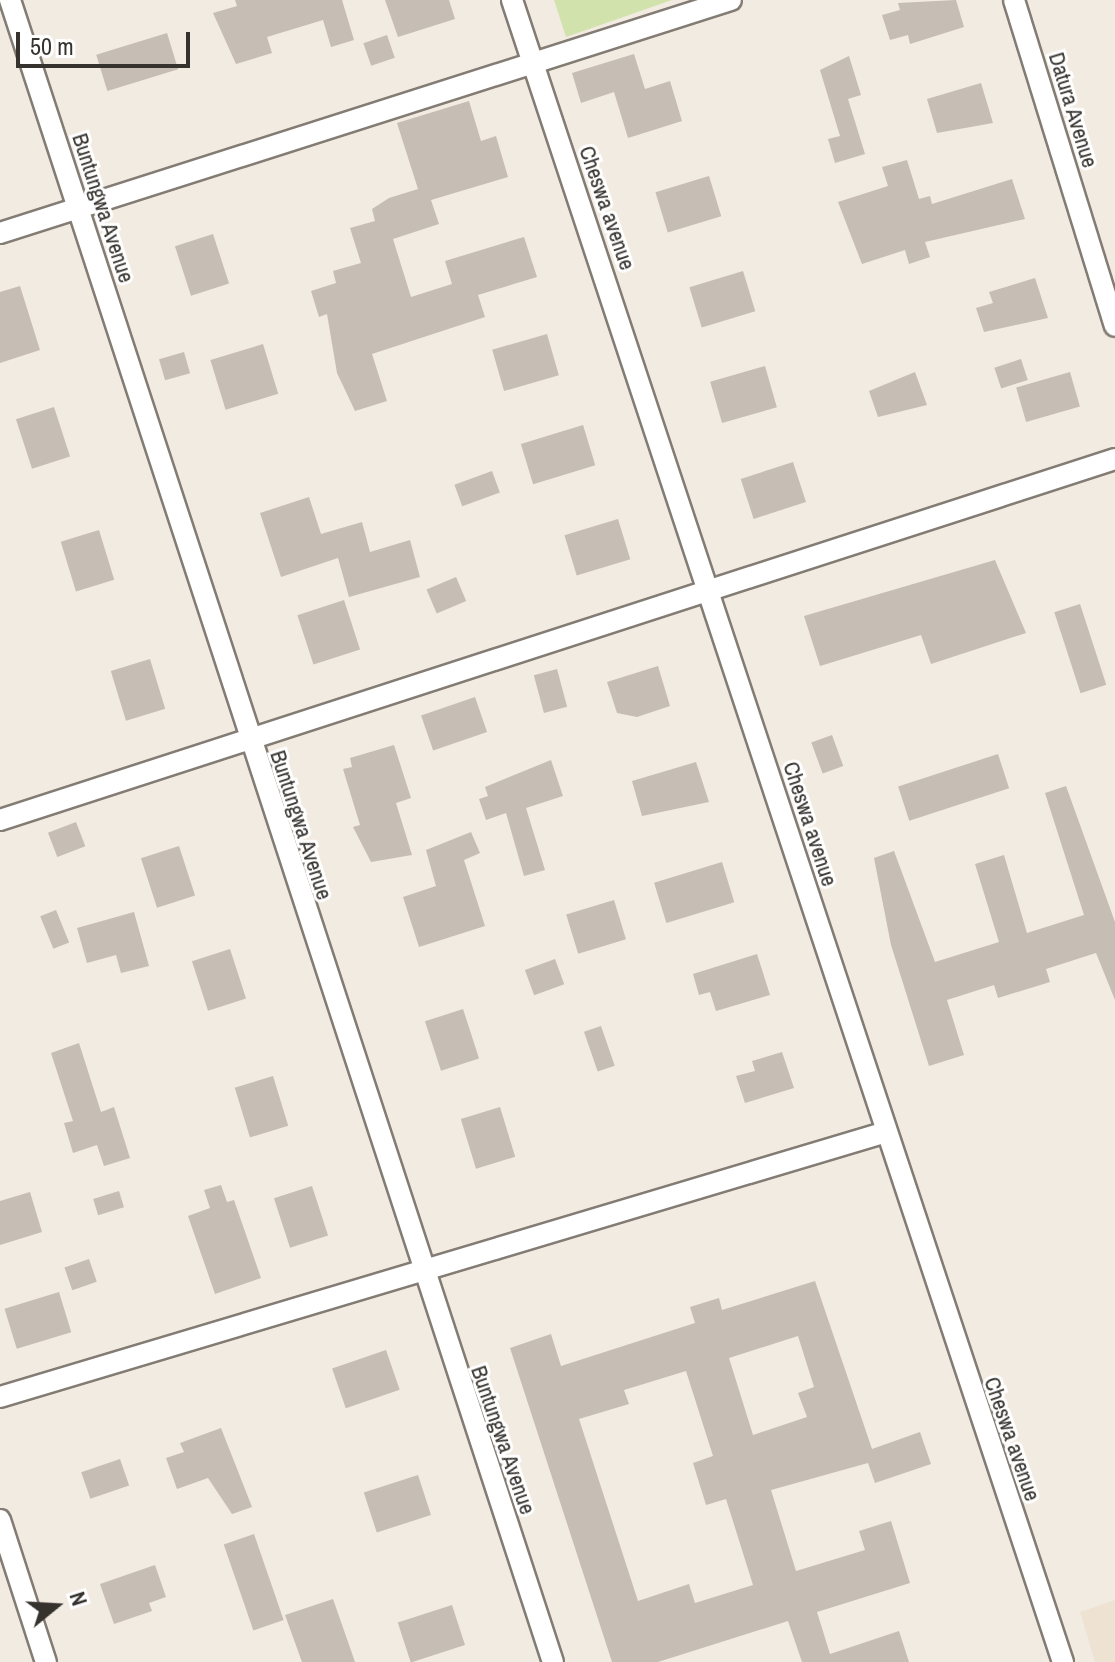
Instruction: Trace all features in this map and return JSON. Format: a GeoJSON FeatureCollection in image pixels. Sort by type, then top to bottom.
{"type":"FeatureCollection","features":[{"type":"Feature","properties":{"kind":"street","name":"Buntungwa Avenue"},"geometry":{"type":"LineString","coordinates":[[10,0],[248,741],[553,1662]]}},
{"type":"Feature","properties":{"kind":"street","name":"Cheswa avenue"},"geometry":{"type":"LineString","coordinates":[[512,0],[711,592],[883,1133],[1063,1662]]}},
{"type":"Feature","properties":{"kind":"street"},"geometry":{"type":"LineString","coordinates":[[0,233],[534,68],[731,0]]}},
{"type":"Feature","properties":{"kind":"street","name":"Datura Avenue"},"geometry":{"type":"LineString","coordinates":[[1014,0],[1115,326]]}},
{"type":"Feature","properties":{"kind":"street"},"geometry":{"type":"LineString","coordinates":[[0,820],[1115,459]]}},
{"type":"Feature","properties":{"kind":"street"},"geometry":{"type":"LineString","coordinates":[[0,1397],[883,1133]]}},
{"type":"Feature","properties":{"kind":"street"},"geometry":{"type":"LineString","coordinates":[[0,1520],[46,1662]]}},
{"type":"Feature","properties":{"kind":"shaded area"},"geometry":{"type":"Polygon","coordinates":[[[1115,1600],[1115,1662],[1095,1662],[1080,1612],[1115,1600]]]}},
{"type":"Feature","properties":{"kind":"green space"},"geometry":{"type":"Polygon","coordinates":[[[554,0],[672,0],[566,37],[554,0]]]}},
{"type":"Feature","properties":{"kind":"building"},"geometry":{"type":"Polygon","coordinates":[[[235,0],[342,0],[354,40],[331,47],[323,20],[267,37],[272,53],[236,64],[213,13],[237,6],[235,0]]]}},
{"type":"Feature","properties":{"kind":"building"},"geometry":{"type":"Polygon","coordinates":[[[385,0],[449,0],[455,19],[398,37],[385,0]]]}},
{"type":"Feature","properties":{"kind":"building"},"geometry":{"type":"Polygon","coordinates":[[[956,0],[964,27],[910,44],[908,35],[890,40],[882,15],[900,10],[898,3],[956,0]]]}},
{"type":"Feature","properties":{"kind":"building"},"geometry":{"type":"Polygon","coordinates":[[[167,33],[178,69],[107,91],[96,55],[167,33]]]}},
{"type":"Feature","properties":{"kind":"building"},"geometry":{"type":"Polygon","coordinates":[[[387,35],[395,58],[371,66],[363,43],[387,35]]]}},
{"type":"Feature","properties":{"kind":"building"},"geometry":{"type":"Polygon","coordinates":[[[634,54],[645,89],[670,81],[682,121],[628,138],[614,92],[581,103],[572,73],[634,54]]]}},
{"type":"Feature","properties":{"kind":"building"},"geometry":{"type":"Polygon","coordinates":[[[849,56],[861,95],[848,99],[865,154],[835,163],[828,139],[840,136],[820,70],[849,56]]]}},
{"type":"Feature","properties":{"kind":"building"},"geometry":{"type":"Polygon","coordinates":[[[981,83],[993,123],[937,133],[927,99],[981,83]]]}},
{"type":"Feature","properties":{"kind":"building"},"geometry":{"type":"Polygon","coordinates":[[[469,101],[481,141],[496,136],[508,177],[431,200],[439,224],[393,239],[411,297],[452,284],[445,261],[524,237],[537,277],[478,295],[485,317],[372,354],[387,401],[355,411],[337,373],[327,314],[319,317],[311,291],[336,283],[333,271],[361,263],[350,228],[375,221],[372,209],[389,198],[418,189],[397,123],[469,101]]]}},
{"type":"Feature","properties":{"kind":"building"},"geometry":{"type":"Polygon","coordinates":[[[907,160],[919,199],[930,196],[932,204],[1012,179],[1025,219],[925,242],[930,257],[909,264],[905,250],[862,264],[838,202],[888,186],[882,167],[907,160]]]}},
{"type":"Feature","properties":{"kind":"building"},"geometry":{"type":"Polygon","coordinates":[[[709,176],[721,216],[668,233],[655,192],[709,176]]]}},
{"type":"Feature","properties":{"kind":"building"},"geometry":{"type":"Polygon","coordinates":[[[213,234],[229,283],[191,296],[175,246],[213,234]]]}},
{"type":"Feature","properties":{"kind":"building"},"geometry":{"type":"Polygon","coordinates":[[[743,271],[755,311],[702,328],[689,287],[743,271]]]}},
{"type":"Feature","properties":{"kind":"building"},"geometry":{"type":"Polygon","coordinates":[[[1035,278],[1048,318],[984,332],[976,308],[993,303],[989,292],[1035,278]]]}},
{"type":"Feature","properties":{"kind":"building"},"geometry":{"type":"Polygon","coordinates":[[[20,286],[40,350],[0,363],[0,292],[20,286]]]}},
{"type":"Feature","properties":{"kind":"building"},"geometry":{"type":"Polygon","coordinates":[[[547,334],[559,375],[504,391],[492,350],[547,334]]]}},
{"type":"Feature","properties":{"kind":"building"},"geometry":{"type":"Polygon","coordinates":[[[263,344],[278,394],[226,410],[210,360],[263,344]]]}},
{"type":"Feature","properties":{"kind":"building"},"geometry":{"type":"Polygon","coordinates":[[[184,352],[190,373],[165,380],[159,359],[184,352]]]}},
{"type":"Feature","properties":{"kind":"building"},"geometry":{"type":"Polygon","coordinates":[[[1021,359],[1028,380],[1001,389],[994,368],[1021,359]]]}},
{"type":"Feature","properties":{"kind":"building"},"geometry":{"type":"Polygon","coordinates":[[[765,366],[777,407],[722,423],[710,382],[765,366]]]}},
{"type":"Feature","properties":{"kind":"building"},"geometry":{"type":"Polygon","coordinates":[[[915,372],[927,405],[878,417],[869,391],[915,372]]]}},
{"type":"Feature","properties":{"kind":"building"},"geometry":{"type":"Polygon","coordinates":[[[1070,372],[1080,407],[1026,422],[1016,387],[1070,372]]]}},
{"type":"Feature","properties":{"kind":"building"},"geometry":{"type":"Polygon","coordinates":[[[54,407],[70,456],[32,469],[16,419],[54,407]]]}},
{"type":"Feature","properties":{"kind":"building"},"geometry":{"type":"Polygon","coordinates":[[[583,425],[595,465],[533,484],[521,444],[583,425]]]}},
{"type":"Feature","properties":{"kind":"building"},"geometry":{"type":"Polygon","coordinates":[[[793,462],[806,502],[754,519],[741,479],[793,462]]]}},
{"type":"Feature","properties":{"kind":"building"},"geometry":{"type":"Polygon","coordinates":[[[492,471],[500,493],[462,506],[454,485],[492,471]]]}},
{"type":"Feature","properties":{"kind":"building"},"geometry":{"type":"Polygon","coordinates":[[[309,497],[321,534],[362,522],[370,552],[410,540],[420,577],[349,597],[338,558],[281,577],[260,513],[309,497]]]}},
{"type":"Feature","properties":{"kind":"building"},"geometry":{"type":"Polygon","coordinates":[[[618,519],[630,559],[577,576],[564,535],[618,519]]]}},
{"type":"Feature","properties":{"kind":"building"},"geometry":{"type":"Polygon","coordinates":[[[99,530],[114,580],[76,591],[61,542],[99,530]]]}},
{"type":"Feature","properties":{"kind":"building"},"geometry":{"type":"Polygon","coordinates":[[[995,560],[1026,633],[931,664],[921,635],[820,666],[804,616],[995,560]]]}},
{"type":"Feature","properties":{"kind":"building"},"geometry":{"type":"Polygon","coordinates":[[[456,577],[466,601],[437,613],[427,590],[456,577]]]}},
{"type":"Feature","properties":{"kind":"building"},"geometry":{"type":"Polygon","coordinates":[[[344,600],[360,649],[313,665],[297,615],[344,600]]]}},
{"type":"Feature","properties":{"kind":"building"},"geometry":{"type":"Polygon","coordinates":[[[1080,604],[1106,685],[1081,693],[1054,612],[1080,604]]]}},
{"type":"Feature","properties":{"kind":"building"},"geometry":{"type":"Polygon","coordinates":[[[150,659],[165,709],[126,721],[111,671],[150,659]]]}},
{"type":"Feature","properties":{"kind":"building"},"geometry":{"type":"Polygon","coordinates":[[[658,666],[670,706],[637,717],[617,713],[607,682],[658,666]]]}},
{"type":"Feature","properties":{"kind":"building"},"geometry":{"type":"Polygon","coordinates":[[[557,669],[567,707],[544,713],[534,675],[557,669]]]}},
{"type":"Feature","properties":{"kind":"building"},"geometry":{"type":"Polygon","coordinates":[[[475,697],[487,732],[433,751],[421,716],[475,697]]]}},
{"type":"Feature","properties":{"kind":"building"},"geometry":{"type":"Polygon","coordinates":[[[832,735],[843,766],[823,774],[811,743],[832,735]]]}},
{"type":"Feature","properties":{"kind":"building"},"geometry":{"type":"Polygon","coordinates":[[[394,745],[411,798],[396,803],[412,855],[371,862],[353,827],[360,825],[343,769],[352,767],[350,758],[394,745]]]}},
{"type":"Feature","properties":{"kind":"building"},"geometry":{"type":"Polygon","coordinates":[[[998,754],[1009,788],[909,821],[898,786],[998,754]]]}},
{"type":"Feature","properties":{"kind":"building"},"geometry":{"type":"Polygon","coordinates":[[[551,760],[563,796],[526,808],[545,870],[524,876],[506,813],[486,820],[479,799],[488,796],[485,787],[551,760]]]}},
{"type":"Feature","properties":{"kind":"building"},"geometry":{"type":"Polygon","coordinates":[[[696,762],[709,802],[642,816],[632,781],[696,762]]]}},
{"type":"Feature","properties":{"kind":"building"},"geometry":{"type":"Polygon","coordinates":[[[1066,786],[1115,922],[1115,1000],[1096,953],[1046,969],[1050,982],[998,998],[994,985],[947,1000],[964,1055],[929,1066],[891,945],[874,858],[894,851],[935,962],[999,942],[975,864],[1004,855],[1027,933],[1084,915],[1045,793],[1066,786]]]}},
{"type":"Feature","properties":{"kind":"building"},"geometry":{"type":"Polygon","coordinates":[[[76,822],[85,846],[57,857],[48,833],[76,822]]]}},
{"type":"Feature","properties":{"kind":"building"},"geometry":{"type":"Polygon","coordinates":[[[471,832],[480,853],[464,860],[485,926],[419,947],[403,897],[436,886],[426,850],[471,832]]]}},
{"type":"Feature","properties":{"kind":"building"},"geometry":{"type":"Polygon","coordinates":[[[179,846],[195,895],[157,908],[141,858],[179,846]]]}},
{"type":"Feature","properties":{"kind":"building"},"geometry":{"type":"Polygon","coordinates":[[[722,862],[734,902],[666,923],[654,883],[722,862]]]}},
{"type":"Feature","properties":{"kind":"building"},"geometry":{"type":"Polygon","coordinates":[[[614,900],[626,939],[578,954],[566,915],[614,900]]]}},
{"type":"Feature","properties":{"kind":"building"},"geometry":{"type":"Polygon","coordinates":[[[56,910],[69,942],[53,949],[40,916],[56,910]]]}},
{"type":"Feature","properties":{"kind":"building"},"geometry":{"type":"Polygon","coordinates":[[[134,912],[149,966],[121,973],[116,955],[87,963],[77,928],[134,912]]]}},
{"type":"Feature","properties":{"kind":"building"},"geometry":{"type":"Polygon","coordinates":[[[230,949],[246,998],[208,1011],[192,961],[230,949]]]}},
{"type":"Feature","properties":{"kind":"building"},"geometry":{"type":"Polygon","coordinates":[[[757,954],[770,995],[716,1011],[710,992],[699,995],[693,974],[757,954]]]}},
{"type":"Feature","properties":{"kind":"building"},"geometry":{"type":"Polygon","coordinates":[[[555,959],[564,984],[534,995],[525,970],[555,959]]]}},
{"type":"Feature","properties":{"kind":"building"},"geometry":{"type":"Polygon","coordinates":[[[463,1009],[479,1058],[441,1071],[425,1021],[463,1009]]]}},
{"type":"Feature","properties":{"kind":"building"},"geometry":{"type":"Polygon","coordinates":[[[601,1026],[615,1066],[598,1072],[584,1032],[601,1026]]]}},
{"type":"Feature","properties":{"kind":"building"},"geometry":{"type":"Polygon","coordinates":[[[79,1043],[101,1112],[114,1107],[130,1158],[104,1166],[97,1145],[73,1153],[64,1123],[73,1121],[51,1053],[79,1043]]]}},
{"type":"Feature","properties":{"kind":"building"},"geometry":{"type":"Polygon","coordinates":[[[782,1052],[794,1088],[745,1103],[736,1076],[755,1071],[752,1061],[782,1052]]]}},
{"type":"Feature","properties":{"kind":"building"},"geometry":{"type":"Polygon","coordinates":[[[273,1076],[288,1126],[250,1137],[235,1088],[273,1076]]]}},
{"type":"Feature","properties":{"kind":"building"},"geometry":{"type":"Polygon","coordinates":[[[500,1107],[515,1157],[476,1169],[461,1119],[500,1107]]]}},
{"type":"Feature","properties":{"kind":"building"},"geometry":{"type":"Polygon","coordinates":[[[221,1185],[227,1202],[234,1200],[261,1278],[215,1294],[188,1216],[210,1208],[204,1190],[221,1185]]]}},
{"type":"Feature","properties":{"kind":"building"},"geometry":{"type":"Polygon","coordinates":[[[312,1186],[328,1235],[290,1248],[274,1198],[312,1186]]]}},
{"type":"Feature","properties":{"kind":"building"},"geometry":{"type":"Polygon","coordinates":[[[119,1191],[124,1207],[98,1215],[93,1199],[119,1191]]]}},
{"type":"Feature","properties":{"kind":"building"},"geometry":{"type":"Polygon","coordinates":[[[30,1192],[42,1232],[0,1245],[0,1201],[30,1192]]]}},
{"type":"Feature","properties":{"kind":"building"},"geometry":{"type":"Polygon","coordinates":[[[89,1259],[97,1282],[72,1290],[64,1267],[89,1259]]]}},
{"type":"Feature","properties":{"kind":"building"},"geometry":{"type":"Polygon","coordinates":[[[815,1281],[872,1449],[920,1432],[931,1464],[875,1483],[868,1463],[771,1490],[796,1571],[865,1550],[859,1531],[891,1521],[910,1583],[817,1612],[830,1654],[899,1631],[909,1662],[802,1662],[788,1621],[658,1662],[612,1662],[510,1348],[551,1334],[561,1366],[695,1323],[690,1307],[719,1298],[722,1310],[815,1281]],[[798,1336],[729,1358],[753,1435],[807,1417],[798,1393],[814,1387],[798,1336]],[[686,1371],[624,1390],[629,1404],[579,1419],[638,1601],[689,1584],[695,1603],[753,1585],[726,1499],[706,1505],[693,1463],[713,1456],[686,1371]]]}},
{"type":"Feature","properties":{"kind":"building"},"geometry":{"type":"Polygon","coordinates":[[[59,1292],[71,1332],[17,1349],[4,1309],[59,1292]]]}},
{"type":"Feature","properties":{"kind":"building"},"geometry":{"type":"Polygon","coordinates":[[[386,1350],[400,1390],[346,1408],[332,1369],[386,1350]]]}},
{"type":"Feature","properties":{"kind":"building"},"geometry":{"type":"Polygon","coordinates":[[[221,1428],[252,1507],[232,1514],[208,1478],[177,1489],[166,1458],[184,1452],[180,1443],[221,1428]]]}},
{"type":"Feature","properties":{"kind":"building"},"geometry":{"type":"Polygon","coordinates":[[[120,1459],[129,1485],[90,1499],[81,1472],[120,1459]]]}},
{"type":"Feature","properties":{"kind":"building"},"geometry":{"type":"Polygon","coordinates":[[[418,1475],[431,1515],[377,1533],[364,1493],[418,1475]]]}},
{"type":"Feature","properties":{"kind":"building"},"geometry":{"type":"Polygon","coordinates":[[[254,1534],[284,1620],[253,1630],[224,1544],[254,1534]]]}},
{"type":"Feature","properties":{"kind":"building"},"geometry":{"type":"Polygon","coordinates":[[[155,1565],[166,1597],[149,1603],[152,1611],[114,1624],[100,1584],[155,1565]]]}},
{"type":"Feature","properties":{"kind":"building"},"geometry":{"type":"Polygon","coordinates":[[[333,1599],[355,1662],[302,1662],[285,1615],[333,1599]]]}},
{"type":"Feature","properties":{"kind":"building"},"geometry":{"type":"Polygon","coordinates":[[[452,1605],[465,1645],[411,1662],[398,1623],[452,1605]]]}}]}
